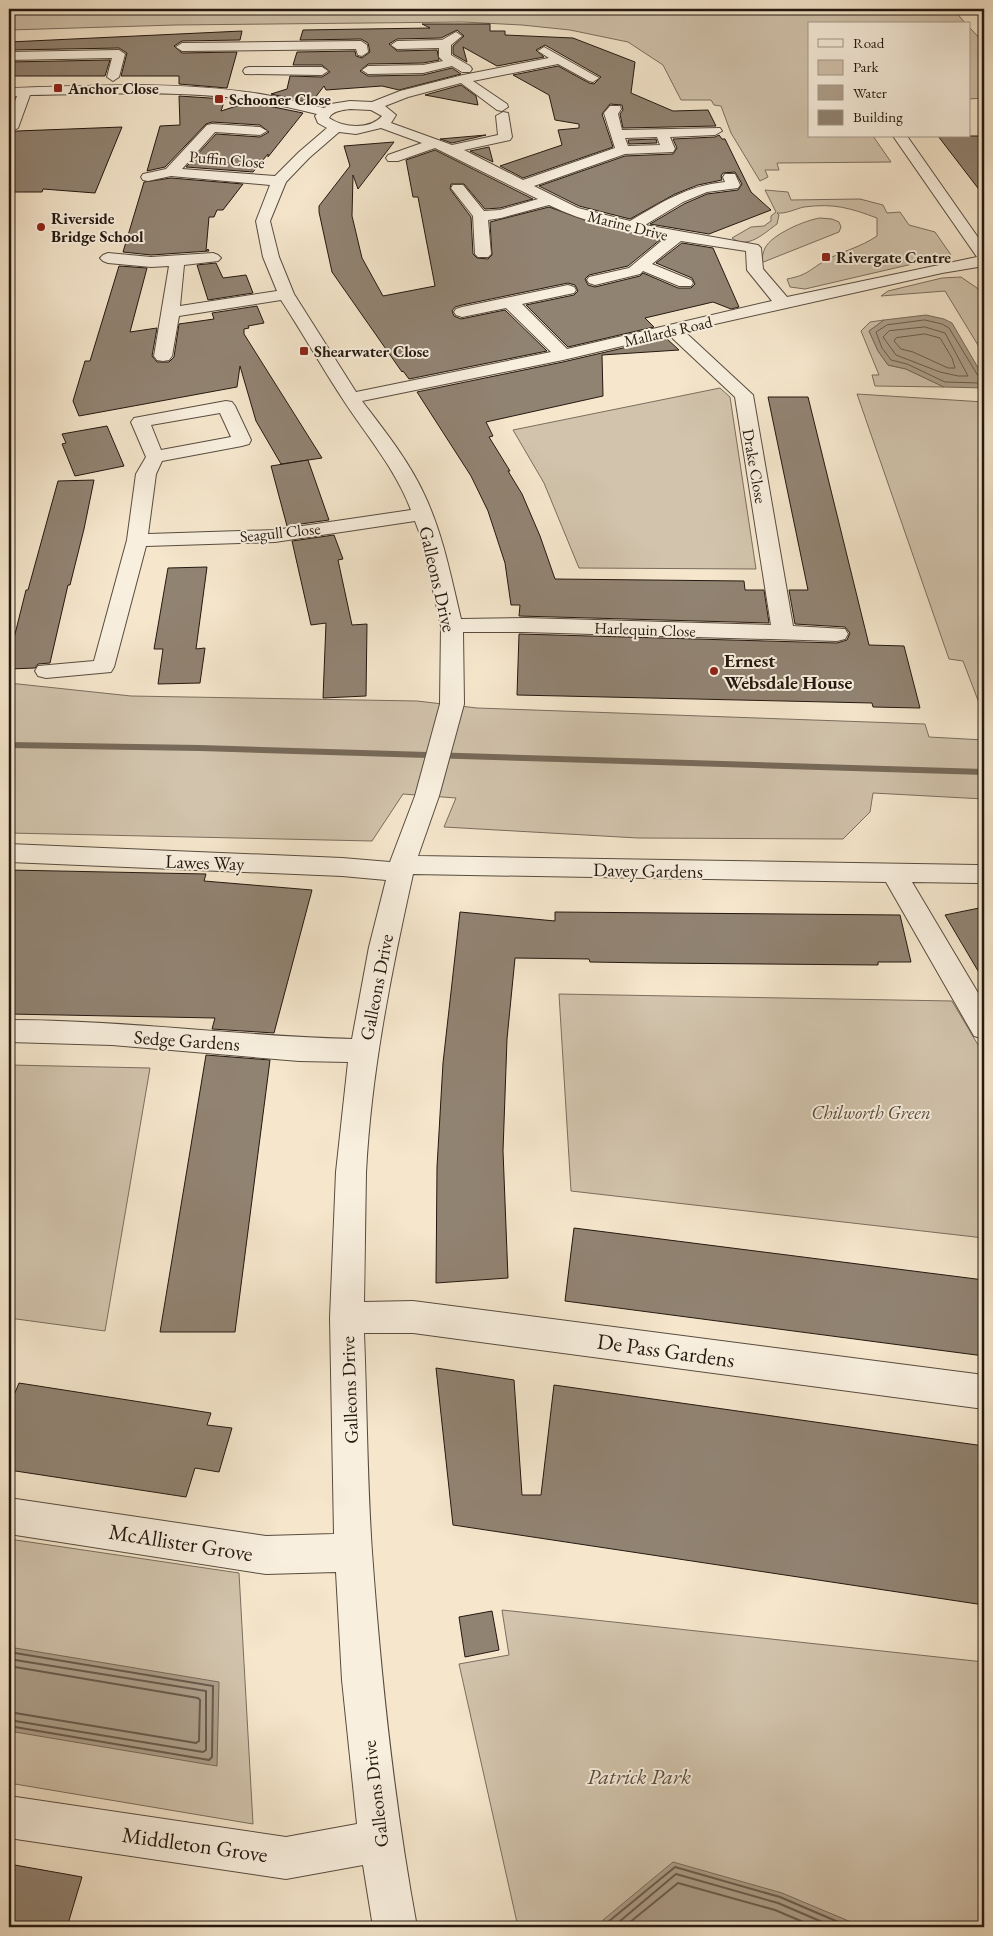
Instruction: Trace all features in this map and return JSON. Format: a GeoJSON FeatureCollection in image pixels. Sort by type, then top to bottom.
{"type":"FeatureCollection","features":[{"type":"Feature","properties":{"kind":"street"},"geometry":{"type":"LineString","coordinates":[[397,45],[445,44],[456,36]]}},
{"type":"Feature","properties":{"kind":"street"},"geometry":{"type":"LineString","coordinates":[[445,44],[445,57],[478,75]]}},
{"type":"Feature","properties":{"kind":"street"},"geometry":{"type":"LineString","coordinates":[[233,94],[249,72],[260,45]]}},
{"type":"Feature","properties":{"kind":"street"},"geometry":{"type":"LineString","coordinates":[[182,47],[361,45],[362,52]]}},
{"type":"Feature","properties":{"kind":"street"},"geometry":{"type":"LineString","coordinates":[[538,48],[593,78]]}},
{"type":"Feature","properties":{"kind":"street"},"geometry":{"type":"LineString","coordinates":[[9,56],[118,54],[113,77]]}},
{"type":"Feature","properties":{"kind":"street"},"geometry":{"type":"LineString","coordinates":[[374,106],[404,94],[478,75],[559,60]]}},
{"type":"Feature","properties":{"kind":"street"},"geometry":{"type":"LineString","coordinates":[[368,70],[423,68],[453,62]]}},
{"type":"Feature","properties":{"kind":"street"},"geometry":{"type":"LineString","coordinates":[[249,72],[322,71]]}},
{"type":"Feature","properties":{"kind":"street"},"geometry":{"type":"LineString","coordinates":[[451,149],[505,137],[502,111],[463,79]]}},
{"type":"Feature","properties":{"kind":"street"},"geometry":{"type":"LineString","coordinates":[[9,92],[192,92],[233,94],[285,102],[326,112],[350,105],[374,106],[385,110],[389,115],[388,120],[382,124],[360,128],[336,128],[323,120],[322,116],[326,112]]}},
{"type":"Feature","properties":{"kind":"street"},"geometry":{"type":"LineString","coordinates":[[12,122],[25,92]]}},
{"type":"Feature","properties":{"kind":"street"},"geometry":{"type":"LineString","coordinates":[[185,105],[192,92]]}},
{"type":"Feature","properties":{"kind":"street"},"geometry":{"type":"LineString","coordinates":[[615,109],[611,113],[623,150]]}},
{"type":"Feature","properties":{"kind":"street","name":"Marine Drive"},"geometry":{"type":"LineString","coordinates":[[382,124],[451,149],[573,211],[631,227],[753,248],[755,270],[782,303]]}},
{"type":"Feature","properties":{"kind":"street","name":"Puffin Close"},"geometry":{"type":"LineString","coordinates":[[171,172],[212,128],[260,130]]}},
{"type":"Feature","properties":{"kind":"street","name":"Galleons Drive"},"geometry":{"type":"LineString","coordinates":[[336,128],[304,155],[279,182],[263,221],[271,257],[286,294],[351,398],[382,440],[414,493],[431,537],[452,626],[452,704],[427,796],[402,868],[383,947],[364,1051],[351,1172],[347,1318],[353,1550],[362,1680],[380,1841],[395,1927]]}},
{"type":"Feature","properties":{"kind":"street"},"geometry":{"type":"LineString","coordinates":[[617,134],[715,131]]}},
{"type":"Feature","properties":{"kind":"street"},"geometry":{"type":"LineString","coordinates":[[523,185],[623,150],[668,149],[662,133]]}},
{"type":"Feature","properties":{"kind":"street"},"geometry":{"type":"LineString","coordinates":[[901,138],[984,256]]}},
{"type":"Feature","properties":{"kind":"street"},"geometry":{"type":"LineString","coordinates":[[393,158],[436,143]]}},
{"type":"Feature","properties":{"kind":"street","name":"Puffin Close"},"geometry":{"type":"LineString","coordinates":[[148,177],[171,172],[279,182]]}},
{"type":"Feature","properties":{"kind":"street"},"geometry":{"type":"LineString","coordinates":[[631,227],[678,199],[704,188],[733,185],[730,177]]}},
{"type":"Feature","properties":{"kind":"street"},"geometry":{"type":"LineString","coordinates":[[458,188],[480,216],[483,254]]}},
{"type":"Feature","properties":{"kind":"street"},"geometry":{"type":"LineString","coordinates":[[480,216],[510,212],[549,200]]}},
{"type":"Feature","properties":{"kind":"street"},"geometry":{"type":"LineString","coordinates":[[595,280],[634,272],[677,236]]}},
{"type":"Feature","properties":{"kind":"street"},"geometry":{"type":"LineString","coordinates":[[108,258],[151,262],[213,258]]}},
{"type":"Feature","properties":{"kind":"street"},"geometry":{"type":"LineString","coordinates":[[163,356],[177,261]]}},
{"type":"Feature","properties":{"kind":"street","name":"Mallards Road"},"geometry":{"type":"LineString","coordinates":[[351,398],[563,355],[782,303],[942,268],[984,261]]}},
{"type":"Feature","properties":{"kind":"street"},"geometry":{"type":"LineString","coordinates":[[642,265],[685,283]]}},
{"type":"Feature","properties":{"kind":"street"},"geometry":{"type":"LineString","coordinates":[[462,312],[568,290]]}},
{"type":"Feature","properties":{"kind":"street"},"geometry":{"type":"LineString","coordinates":[[171,312],[286,294]]}},
{"type":"Feature","properties":{"kind":"street"},"geometry":{"type":"LineString","coordinates":[[510,302],[563,355]]}},
{"type":"Feature","properties":{"kind":"street","name":"Drake Close"},"geometry":{"type":"LineString","coordinates":[[673,330],[744,395],[783,633]]}},
{"type":"Feature","properties":{"kind":"street"},"geometry":{"type":"LineString","coordinates":[[226,406],[242,440],[155,457],[140,422],[226,406]]}},
{"type":"Feature","properties":{"kind":"street"},"geometry":{"type":"LineString","coordinates":[[46,671],[103,667],[137,540],[146,474],[155,457]]}},
{"type":"Feature","properties":{"kind":"street","name":"Seagull Close"},"geometry":{"type":"LineString","coordinates":[[137,540],[275,536],[422,514]]}},
{"type":"Feature","properties":{"kind":"street","name":"Harlequin Close"},"geometry":{"type":"LineString","coordinates":[[452,626],[524,625],[837,634]]}},
{"type":"Feature","properties":{"kind":"street","name":"Lawes Way"},"geometry":{"type":"LineString","coordinates":[[9,854],[402,868]]}},
{"type":"Feature","properties":{"kind":"street","name":"Davey Gardens"},"geometry":{"type":"LineString","coordinates":[[402,868],[977,874]]}},
{"type":"Feature","properties":{"kind":"street"},"geometry":{"type":"LineString","coordinates":[[894,874],[984,1028]]}},
{"type":"Feature","properties":{"kind":"street","name":"Sedge Gardens"},"geometry":{"type":"LineString","coordinates":[[9,1031],[112,1034],[299,1049],[364,1051]]}},
{"type":"Feature","properties":{"kind":"street","name":"De Pass Gardens"},"geometry":{"type":"LineString","coordinates":[[347,1318],[413,1317],[984,1392]]}},
{"type":"Feature","properties":{"kind":"street","name":"McAllister Grove"},"geometry":{"type":"LineString","coordinates":[[9,1516],[266,1554],[329,1554],[353,1550]]}},
{"type":"Feature","properties":{"kind":"street","name":"Middleton Grove"},"geometry":{"type":"LineString","coordinates":[[9,1816],[286,1858],[380,1841]]}},
{"type":"Feature","properties":{"kind":"green space"},"geometry":{"type":"Polygon","coordinates":[[[9,9],[942,9],[954,10],[964,22],[808,22],[808,138],[874,138],[891,162],[777,163],[779,170],[765,170],[768,177],[760,181],[731,133],[721,106],[714,105],[711,100],[681,100],[663,65],[628,42],[570,30],[463,22],[175,25],[9,30],[9,9]]]}},
{"type":"Feature","properties":{"kind":"green space"},"geometry":{"type":"Polygon","coordinates":[[[970,28],[984,43],[984,98],[970,99],[970,28]]]}},
{"type":"Feature","properties":{"kind":"green space"},"geometry":{"type":"Polygon","coordinates":[[[765,190],[788,192],[791,200],[860,199],[883,205],[887,213],[900,212],[909,225],[935,232],[951,255],[805,289],[790,287],[787,279],[804,274],[826,260],[877,236],[877,218],[842,207],[804,207],[777,213],[779,215],[777,224],[756,239],[744,242],[732,238],[751,227],[764,226],[771,221],[771,216],[776,212],[765,190]]]}},
{"type":"Feature","properties":{"kind":"green space"},"geometry":{"type":"Polygon","coordinates":[[[820,218],[839,222],[841,227],[839,232],[761,263],[765,248],[775,238],[798,225],[820,218]]]}},
{"type":"Feature","properties":{"kind":"green space"},"geometry":{"type":"Polygon","coordinates":[[[961,277],[977,288],[984,298],[984,355],[945,291],[881,296],[888,291],[942,278],[961,277]]]}},
{"type":"Feature","properties":{"kind":"green space"},"geometry":{"type":"Polygon","coordinates":[[[884,320],[869,331],[878,351],[888,365],[906,369],[944,387],[875,386],[872,375],[879,375],[861,331],[870,322],[884,320]]]}},
{"type":"Feature","properties":{"kind":"green space"},"geometry":{"type":"Polygon","coordinates":[[[720,388],[730,397],[756,569],[579,568],[544,483],[513,430],[720,388]]]}},
{"type":"Feature","properties":{"kind":"green space"},"geometry":{"type":"Polygon","coordinates":[[[857,394],[984,402],[984,455],[978,459],[984,481],[984,716],[963,661],[949,659],[857,394]]]}},
{"type":"Feature","properties":{"kind":"green space"},"geometry":{"type":"Polygon","coordinates":[[[9,683],[131,696],[417,701],[477,708],[925,724],[929,737],[984,740],[984,799],[873,793],[870,812],[843,839],[638,838],[444,827],[456,798],[403,794],[372,841],[9,833],[9,683]]]}},
{"type":"Feature","properties":{"kind":"green space","name":"Chilworth Green"},"geometry":{"type":"Polygon","coordinates":[[[559,994],[952,1001],[984,1055],[984,1238],[571,1191],[559,994]]]}},
{"type":"Feature","properties":{"kind":"green space"},"geometry":{"type":"Polygon","coordinates":[[[9,1065],[150,1068],[105,1331],[9,1318],[9,1065]]]}},
{"type":"Feature","properties":{"kind":"green space"},"geometry":{"type":"Polygon","coordinates":[[[9,1539],[239,1573],[253,1824],[9,1783],[9,1539]]]}},
{"type":"Feature","properties":{"kind":"green space","name":"Patrick Park"},"geometry":{"type":"Polygon","coordinates":[[[502,1610],[984,1662],[984,1927],[518,1927],[459,1664],[509,1655],[502,1610]]]}},
{"type":"Feature","properties":{"kind":"water"},"geometry":{"type":"Polygon","coordinates":[[[926,315],[952,323],[984,378],[984,388],[944,387],[906,369],[888,365],[878,351],[869,331],[884,320],[926,315]]]}},
{"type":"Feature","properties":{"kind":"water"},"geometry":{"type":"Polygon","coordinates":[[[9,1647],[219,1682],[217,1766],[9,1731],[9,1647]]]}},
{"type":"Feature","properties":{"kind":"water"},"geometry":{"type":"Polygon","coordinates":[[[673,1862],[782,1893],[863,1927],[602,1927],[603,1920],[673,1862]]]}},
{"type":"Feature","properties":{"kind":"building"},"geometry":{"type":"Polygon","coordinates":[[[422,24],[490,24],[490,31],[505,31],[505,35],[573,38],[635,62],[631,93],[673,111],[708,110],[716,126],[623,128],[620,114],[623,110],[622,105],[610,104],[602,114],[613,147],[523,178],[500,166],[562,145],[558,130],[579,128],[579,124],[555,120],[549,95],[513,75],[558,66],[589,83],[594,84],[601,77],[545,45],[536,50],[544,57],[497,66],[463,47],[467,62],[453,54],[453,46],[464,36],[457,30],[441,38],[397,39],[389,44],[397,51],[437,50],[439,60],[423,63],[368,64],[360,71],[368,76],[423,75],[452,68],[461,74],[399,90],[382,86],[326,90],[324,86],[311,103],[271,94],[287,89],[290,76],[322,77],[330,72],[322,65],[293,65],[297,52],[355,51],[356,56],[362,58],[370,52],[368,43],[361,39],[300,40],[303,30],[430,28],[422,24]]]}},
{"type":"Feature","properties":{"kind":"building"},"geometry":{"type":"Polygon","coordinates":[[[242,31],[240,40],[182,41],[174,46],[182,53],[237,52],[227,88],[179,84],[179,76],[121,76],[127,53],[119,48],[9,50],[9,42],[242,31]]]}},
{"type":"Feature","properties":{"kind":"building"},"geometry":{"type":"Polygon","coordinates":[[[110,60],[105,76],[9,76],[9,62],[110,60]]]}},
{"type":"Feature","properties":{"kind":"building"},"geometry":{"type":"Polygon","coordinates":[[[461,85],[476,96],[478,105],[425,95],[461,85]]]}},
{"type":"Feature","properties":{"kind":"building"},"geometry":{"type":"Polygon","coordinates":[[[179,96],[225,99],[221,111],[249,102],[303,113],[268,157],[268,154],[253,172],[186,167],[216,134],[260,137],[269,132],[260,125],[212,122],[206,124],[165,167],[147,171],[160,126],[180,125],[179,96]]]}},
{"type":"Feature","properties":{"kind":"building"},"geometry":{"type":"Polygon","coordinates":[[[122,127],[95,193],[43,189],[42,192],[9,192],[9,133],[17,131],[122,127]]]}},
{"type":"Feature","properties":{"kind":"building"},"geometry":{"type":"Polygon","coordinates":[[[486,135],[452,143],[440,139],[486,135]]]}},
{"type":"Feature","properties":{"kind":"building"},"geometry":{"type":"Polygon","coordinates":[[[719,135],[722,139],[725,139],[751,192],[771,210],[709,234],[650,224],[684,204],[707,194],[738,190],[742,184],[735,172],[723,173],[721,176],[722,180],[698,185],[675,194],[630,219],[579,206],[539,186],[625,156],[673,154],[677,148],[673,139],[715,137],[719,135]]]}},
{"type":"Feature","properties":{"kind":"building"},"geometry":{"type":"Polygon","coordinates":[[[984,136],[984,196],[940,138],[984,136]]]}},
{"type":"Feature","properties":{"kind":"building"},"geometry":{"type":"Polygon","coordinates":[[[656,139],[657,143],[629,144],[628,140],[656,139]]]}},
{"type":"Feature","properties":{"kind":"building"},"geometry":{"type":"Polygon","coordinates":[[[394,142],[358,189],[353,175],[352,216],[362,258],[383,296],[435,286],[418,197],[413,197],[406,160],[435,150],[533,199],[500,208],[485,209],[464,184],[451,184],[450,189],[471,217],[473,254],[477,258],[488,259],[492,255],[490,222],[549,207],[605,227],[661,239],[628,266],[589,275],[585,279],[588,285],[595,287],[640,276],[643,273],[678,288],[691,288],[695,284],[692,278],[656,263],[682,243],[713,248],[739,307],[731,309],[713,302],[645,318],[654,327],[568,347],[526,305],[574,295],[578,291],[575,285],[568,283],[462,305],[455,307],[452,311],[454,316],[461,319],[505,310],[547,351],[409,379],[402,372],[332,272],[319,212],[319,206],[350,166],[344,146],[394,142]]]}},
{"type":"Feature","properties":{"kind":"building"},"geometry":{"type":"Polygon","coordinates":[[[489,147],[493,162],[470,151],[489,147]]]}},
{"type":"Feature","properties":{"kind":"building"},"geometry":{"type":"Polygon","coordinates":[[[171,178],[243,184],[223,210],[217,210],[214,217],[209,217],[206,251],[208,249],[209,251],[151,255],[123,252],[144,182],[171,178]]]}},
{"type":"Feature","properties":{"kind":"building"},"geometry":{"type":"Polygon","coordinates":[[[216,263],[223,278],[246,275],[253,293],[208,300],[197,265],[216,263]]]}},
{"type":"Feature","properties":{"kind":"building"},"geometry":{"type":"Polygon","coordinates":[[[119,266],[147,268],[130,332],[157,328],[152,356],[157,362],[169,362],[174,357],[179,324],[214,319],[212,313],[257,306],[264,323],[248,326],[249,328],[244,329],[244,334],[322,458],[281,464],[256,421],[240,366],[237,387],[79,416],[73,401],[85,361],[90,361],[119,266]]]}},
{"type":"Feature","properties":{"kind":"building"},"geometry":{"type":"Polygon","coordinates":[[[666,338],[679,350],[602,355],[603,396],[486,422],[493,436],[489,437],[522,494],[540,536],[555,579],[744,581],[745,590],[764,590],[769,623],[519,616],[520,605],[511,605],[505,563],[488,511],[471,476],[417,392],[563,362],[666,338]]]}},
{"type":"Feature","properties":{"kind":"building","name":"Ernest Websdale House"},"geometry":{"type":"Polygon","coordinates":[[[768,397],[808,397],[869,645],[904,646],[920,708],[873,707],[872,703],[517,695],[519,634],[837,643],[847,640],[850,633],[845,627],[795,624],[789,590],[808,590],[768,397]]]}},
{"type":"Feature","properties":{"kind":"building"},"geometry":{"type":"Polygon","coordinates":[[[107,426],[124,466],[75,476],[62,444],[66,443],[62,434],[107,426]]]}},
{"type":"Feature","properties":{"kind":"building"},"geometry":{"type":"Polygon","coordinates":[[[308,460],[329,520],[287,526],[271,466],[308,460]]]}},
{"type":"Feature","properties":{"kind":"building"},"geometry":{"type":"Polygon","coordinates":[[[94,480],[84,529],[70,585],[68,585],[50,663],[38,664],[35,668],[9,669],[9,658],[26,590],[28,590],[58,481],[94,480]]]}},
{"type":"Feature","properties":{"kind":"building"},"geometry":{"type":"Polygon","coordinates":[[[334,535],[343,559],[338,560],[352,625],[367,624],[366,696],[323,698],[326,623],[311,625],[292,541],[334,535]]]}},
{"type":"Feature","properties":{"kind":"building"},"geometry":{"type":"Polygon","coordinates":[[[207,567],[196,649],[205,648],[200,683],[158,684],[163,649],[154,649],[168,568],[207,567]]]}},
{"type":"Feature","properties":{"kind":"building"},"geometry":{"type":"Polygon","coordinates":[[[9,870],[206,874],[204,881],[312,890],[274,1033],[212,1029],[215,1018],[9,1014],[9,870]]]}},
{"type":"Feature","properties":{"kind":"building"},"geometry":{"type":"Polygon","coordinates":[[[984,907],[984,981],[945,915],[984,907]]]}},
{"type":"Feature","properties":{"kind":"building"},"geometry":{"type":"Polygon","coordinates":[[[460,912],[555,921],[555,912],[900,915],[911,962],[878,962],[878,965],[654,963],[590,962],[589,959],[515,958],[507,1039],[503,1151],[508,1278],[436,1283],[437,1167],[443,1063],[460,912]]]}},
{"type":"Feature","properties":{"kind":"building"},"geometry":{"type":"Polygon","coordinates":[[[206,1055],[270,1060],[235,1332],[160,1332],[206,1055]]]}},
{"type":"Feature","properties":{"kind":"building"},"geometry":{"type":"Polygon","coordinates":[[[574,1228],[984,1280],[984,1356],[565,1301],[574,1228]]]}},
{"type":"Feature","properties":{"kind":"building"},"geometry":{"type":"Polygon","coordinates":[[[436,1368],[514,1380],[522,1495],[541,1495],[554,1385],[984,1446],[984,1605],[453,1525],[436,1368]]]}},
{"type":"Feature","properties":{"kind":"building"},"geometry":{"type":"Polygon","coordinates":[[[19,1383],[211,1413],[207,1425],[232,1428],[219,1472],[195,1468],[186,1497],[9,1470],[9,1407],[19,1383]]]}},
{"type":"Feature","properties":{"kind":"building"},"geometry":{"type":"Polygon","coordinates":[[[492,1611],[499,1650],[465,1657],[459,1617],[492,1611]]]}},
{"type":"Feature","properties":{"kind":"building"},"geometry":{"type":"Polygon","coordinates":[[[9,1864],[82,1877],[67,1927],[9,1927],[9,1864]]]}},
{"type":"Feature","properties":{"kind":"waterway"},"geometry":{"type":"LineString","coordinates":[[9,745],[200,748],[984,772]]}},
{"type":"Feature","properties":{"kind":"place","name":"Anchor Close"},"geometry":{"type":"Point","coordinates":[58,88]}},
{"type":"Feature","properties":{"kind":"place","name":"Schooner Close"},"geometry":{"type":"Point","coordinates":[219,99]}},
{"type":"Feature","properties":{"kind":"place","name":"Riverside Bridge School"},"geometry":{"type":"Point","coordinates":[41,227]}},
{"type":"Feature","properties":{"kind":"place","name":"Rivergate Centre"},"geometry":{"type":"Point","coordinates":[826,257]}},
{"type":"Feature","properties":{"kind":"place","name":"Shearwater Close"},"geometry":{"type":"Point","coordinates":[304,351]}},
{"type":"Feature","properties":{"kind":"place","name":"Ernest Websdale House"},"geometry":{"type":"Point","coordinates":[714,671]}}]}
